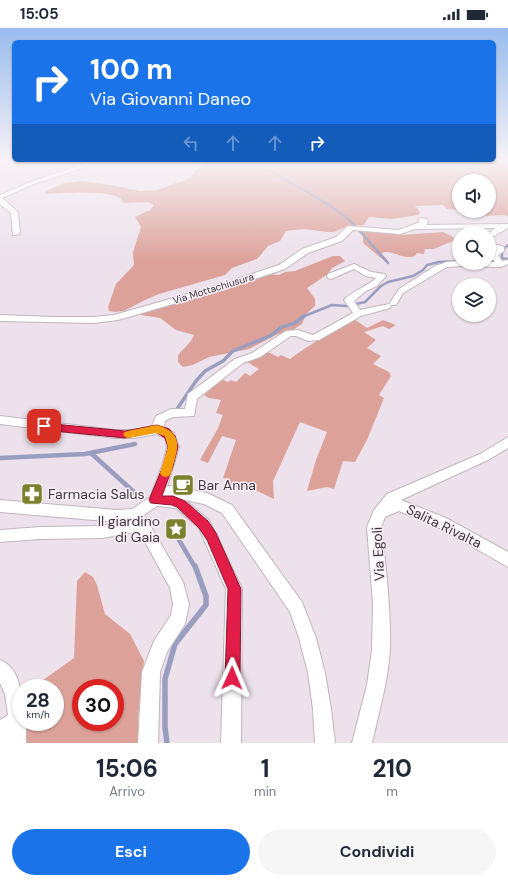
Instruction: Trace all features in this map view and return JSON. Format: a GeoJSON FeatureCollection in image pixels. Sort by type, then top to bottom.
{"type":"FeatureCollection","features":[{"type":"Feature","properties":{"kind":"street"},"geometry":{"type":"LineString","coordinates":[[0,200],[14,212],[16,233]]}},
{"type":"Feature","properties":{"kind":"street"},"geometry":{"type":"LineString","coordinates":[[416,227],[424,223],[422,220]]}},
{"type":"Feature","properties":{"kind":"street","name":"Via Mottachiusura"},"geometry":{"type":"LineString","coordinates":[[0,318],[77,320],[115,318],[222,287],[282,267],[305,251],[339,239],[351,228],[396,232],[416,227],[506,226]]}},
{"type":"Feature","properties":{"kind":"street","name":"Via Mottachiusura"},"geometry":{"type":"LineString","coordinates":[[496,232],[506,226]]}},
{"type":"Feature","properties":{"kind":"street"},"geometry":{"type":"LineString","coordinates":[[496,247],[501,249],[496,253]]}},
{"type":"Feature","properties":{"kind":"street"},"geometry":{"type":"LineString","coordinates":[[496,257],[504,264]]}},
{"type":"Feature","properties":{"kind":"street"},"geometry":{"type":"LineString","coordinates":[[157,429],[160,419],[171,413],[190,413],[192,397],[238,361],[256,355],[293,332],[311,338],[320,336],[355,308],[390,305],[408,286],[447,264],[493,266],[504,264]]}},
{"type":"Feature","properties":{"kind":"street"},"geometry":{"type":"LineString","coordinates":[[331,276],[354,266],[369,274],[382,276],[374,284],[362,288],[357,295],[350,298],[349,300],[355,308]]}},
{"type":"Feature","properties":{"kind":"street"},"geometry":{"type":"LineString","coordinates":[[0,420],[115,434],[134,434],[157,429],[168,434],[172,439],[173,447],[168,466],[155,500],[128,528],[108,531],[0,536]]}},
{"type":"Feature","properties":{"kind":"street","name":"Via Egoli"},"geometry":{"type":"LineString","coordinates":[[362,743],[372,702],[381,652],[382,612],[374,527],[378,514],[383,506],[392,498],[484,457],[508,442]]}},
{"type":"Feature","properties":{"kind":"street"},"geometry":{"type":"LineString","coordinates":[[231,743],[234,589],[208,531],[171,493],[172,491],[207,499],[227,509],[296,607],[303,622],[320,696],[325,743]]}},
{"type":"Feature","properties":{"kind":"street"},"geometry":{"type":"LineString","coordinates":[[155,500],[173,500],[181,504]]}},
{"type":"Feature","properties":{"kind":"street","name":"Salita Rivalta"},"geometry":{"type":"LineString","coordinates":[[378,514],[399,505],[414,509],[480,543],[508,560]]}},
{"type":"Feature","properties":{"kind":"street"},"geometry":{"type":"LineString","coordinates":[[0,506],[138,519],[148,534],[177,587],[180,604],[179,618],[160,647],[151,672],[148,743]]}},
{"type":"Feature","properties":{"kind":"street"},"geometry":{"type":"LineString","coordinates":[[0,669],[11,687],[12,692]]}},
{"type":"Feature","properties":{"kind":"street"},"geometry":{"type":"LineString","coordinates":[[2,743],[4,729],[12,723]]}},
{"type":"Feature","properties":{"kind":"street"},"geometry":{"type":"LineString","coordinates":[[16,743],[17,731]]}},
{"type":"Feature","properties":{"kind":"shaded area"},"geometry":{"type":"Polygon","coordinates":[[[108,194],[452,194],[452,209],[447,209],[443,205],[415,206],[420,212],[418,215],[392,219],[369,217],[364,225],[348,226],[334,232],[304,229],[286,231],[280,241],[268,246],[257,259],[232,268],[225,275],[159,294],[124,311],[115,312],[109,311],[108,307],[116,284],[134,265],[133,252],[141,227],[135,217],[150,210],[154,205],[148,202],[124,203],[120,198],[108,194]]]}},
{"type":"Feature","properties":{"kind":"shaded area"},"geometry":{"type":"Polygon","coordinates":[[[496,194],[508,194],[508,217],[505,215],[496,215],[496,194]]]}},
{"type":"Feature","properties":{"kind":"shaded area"},"geometry":{"type":"Polygon","coordinates":[[[358,230],[401,235],[443,232],[452,236],[452,241],[434,249],[425,249],[424,254],[417,253],[415,256],[410,257],[405,257],[390,252],[381,253],[388,261],[387,263],[363,243],[363,236],[358,230]]]}},
{"type":"Feature","properties":{"kind":"shaded area"},"geometry":{"type":"Polygon","coordinates":[[[333,256],[340,256],[345,261],[332,268],[328,274],[307,288],[315,299],[315,306],[306,314],[302,324],[290,332],[278,334],[249,349],[209,357],[193,365],[183,367],[178,362],[178,355],[191,341],[194,335],[176,330],[160,318],[141,315],[141,313],[157,307],[239,285],[269,274],[279,275],[285,272],[295,271],[333,256]]]}},
{"type":"Feature","properties":{"kind":"shaded area"},"geometry":{"type":"Polygon","coordinates":[[[354,319],[367,328],[383,320],[396,325],[389,329],[383,326],[364,332],[376,340],[367,348],[381,356],[373,364],[389,372],[391,376],[379,395],[384,398],[367,440],[355,462],[343,461],[334,489],[327,487],[307,491],[316,460],[327,432],[300,422],[273,481],[274,499],[251,488],[229,485],[230,479],[223,478],[236,440],[222,436],[208,463],[200,460],[218,428],[223,415],[216,413],[221,400],[209,398],[204,395],[221,379],[228,382],[231,380],[236,382],[245,373],[250,376],[259,369],[245,361],[268,352],[278,357],[281,355],[290,359],[313,343],[354,319]]]}},
{"type":"Feature","properties":{"kind":"shaded area"},"geometry":{"type":"Polygon","coordinates":[[[85,572],[93,577],[97,585],[105,614],[130,634],[144,661],[138,717],[138,743],[27,743],[26,731],[64,731],[64,679],[45,679],[74,658],[77,581],[85,572]]]}},
{"type":"Feature","properties":{"kind":"waterway"},"geometry":{"type":"LineString","coordinates":[[312,194],[339,212],[358,229]]}},
{"type":"Feature","properties":{"kind":"waterway"},"geometry":{"type":"LineString","coordinates":[[358,229],[388,263]]}},
{"type":"Feature","properties":{"kind":"waterway"},"geometry":{"type":"LineString","coordinates":[[499,258],[502,257],[502,250],[508,245]]}},
{"type":"Feature","properties":{"kind":"waterway"},"geometry":{"type":"LineString","coordinates":[[499,258],[508,259]]}},
{"type":"Feature","properties":{"kind":"waterway"},"geometry":{"type":"LineString","coordinates":[[303,316],[332,305],[347,306],[365,302],[381,286],[388,282],[413,276],[423,270],[427,265],[439,262],[452,261]]}},
{"type":"Feature","properties":{"kind":"waterway"},"geometry":{"type":"LineString","coordinates":[[177,409],[196,381],[205,371],[223,361],[233,351],[270,336],[282,327],[295,323],[303,316]]}},
{"type":"Feature","properties":{"kind":"waterway"},"geometry":{"type":"LineString","coordinates":[[0,458],[85,454],[135,444]]}},
{"type":"Feature","properties":{"kind":"waterway"},"geometry":{"type":"LineString","coordinates":[[92,454],[135,493]]}},
{"type":"Feature","properties":{"kind":"waterway"},"geometry":{"type":"LineString","coordinates":[[179,540],[195,567]]}},
{"type":"Feature","properties":{"kind":"waterway"},"geometry":{"type":"LineString","coordinates":[[167,743],[165,727],[165,679],[175,644],[206,605],[206,596],[195,566]]}},
{"type":"Feature","properties":{"kind":"slow traffic"},"geometry":{"type":"LineString","coordinates":[[128,434],[157,429],[168,434],[172,439],[173,447],[166,473]]}},
{"type":"Feature","properties":{"kind":"place","name":"Bar Anna"},"geometry":{"type":"Point","coordinates":[183,485]}},
{"type":"Feature","properties":{"kind":"place","name":"Farmacia Salus"},"geometry":{"type":"Point","coordinates":[32,494]}},
{"type":"Feature","properties":{"kind":"place","name":"Il giardino di Gaia"},"geometry":{"type":"Point","coordinates":[176,529]}},
{"type":"Feature","properties":{"kind":"route"},"geometry":{"type":"LineString","coordinates":[[44,426],[125,435],[160,429],[170,436],[173,442],[173,447],[168,466],[155,500],[173,500],[188,508],[204,524],[234,589],[232,678]]}}]}
